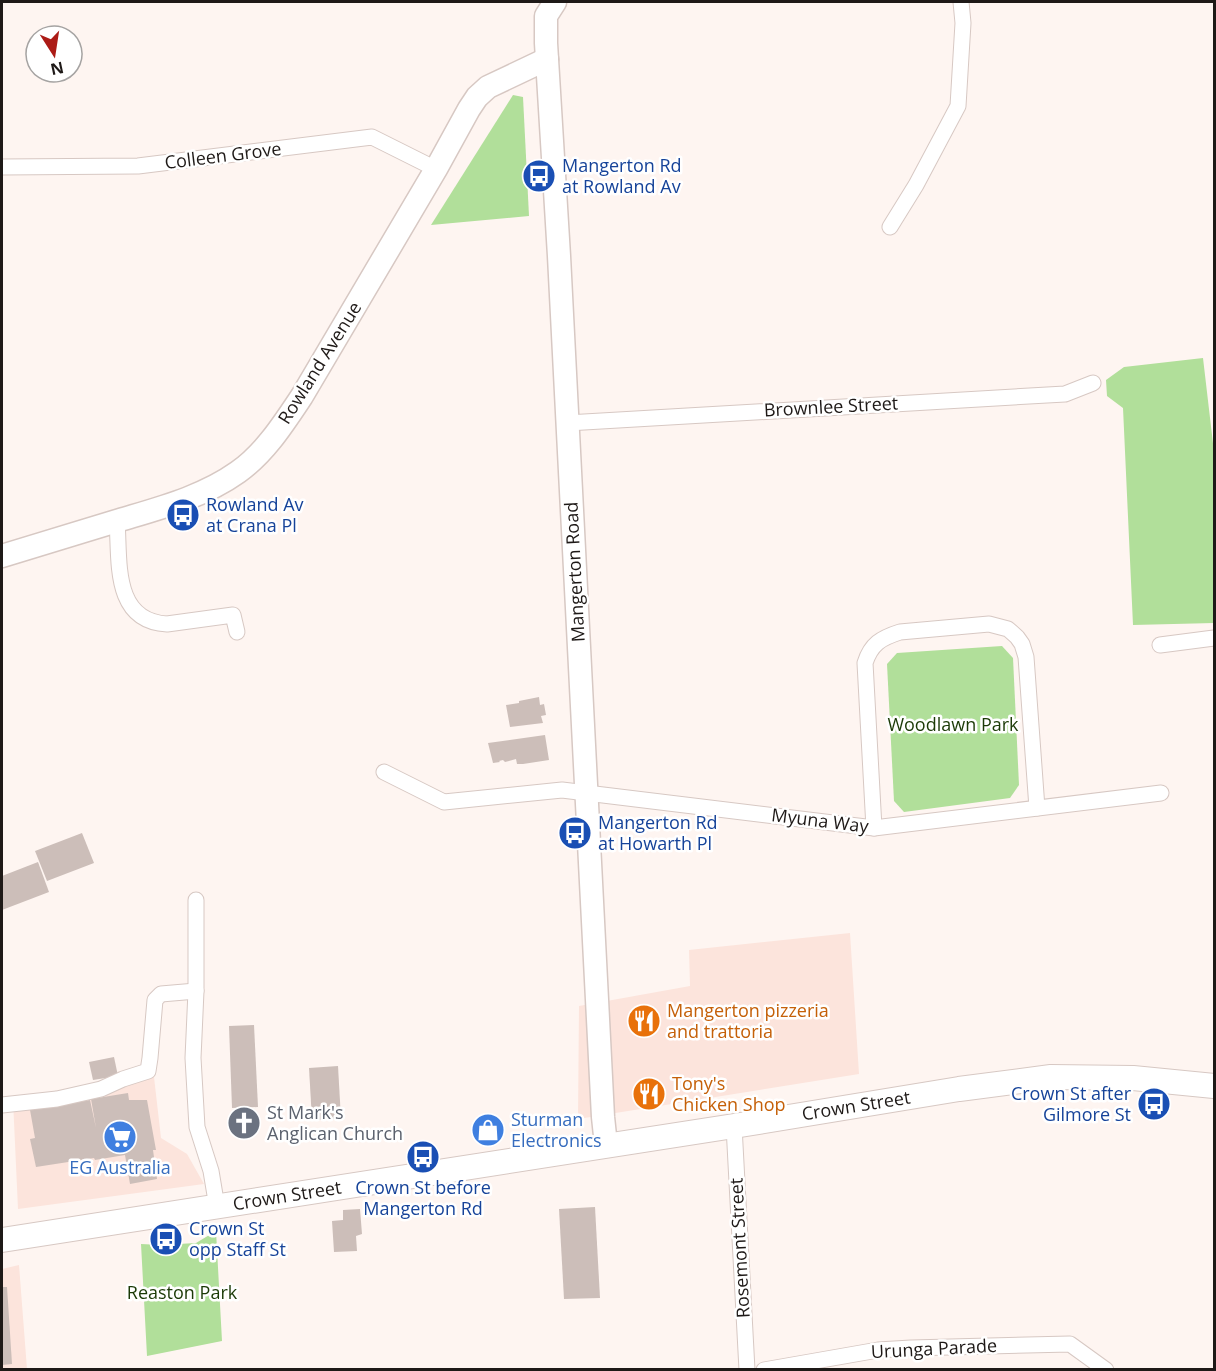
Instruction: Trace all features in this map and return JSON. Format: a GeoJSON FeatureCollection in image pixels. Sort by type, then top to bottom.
{"type":"FeatureCollection","features":[{"type":"Feature","properties":{"kind":"main road","name":"Crown Street"},"geometry":{"type":"LineString","coordinates":[[2,1240],[959,1089],[1051,1077],[1133,1078],[1215,1086]]}},
{"type":"Feature","properties":{"kind":"street","name":"Mangerton Road"},"geometry":{"type":"LineString","coordinates":[[555,2],[546,16],[547,59],[606,1146]]}},
{"type":"Feature","properties":{"kind":"street"},"geometry":{"type":"LineString","coordinates":[[890,227],[916,185],[958,106],[963,23],[961,2]]}},
{"type":"Feature","properties":{"kind":"street","name":"Rowland Avenue"},"geometry":{"type":"LineString","coordinates":[[2,556],[162,508],[209,489],[239,472],[283,425],[302,396],[477,97],[488,87],[547,59]]}},
{"type":"Feature","properties":{"kind":"street","name":"Colleen Grove"},"geometry":{"type":"LineString","coordinates":[[2,167],[138,166],[372,137],[436,169]]}},
{"type":"Feature","properties":{"kind":"street","name":"Brownlee Street"},"geometry":{"type":"LineString","coordinates":[[567,423],[1065,394],[1092,383]]}},
{"type":"Feature","properties":{"kind":"street"},"geometry":{"type":"LineString","coordinates":[[117,521],[122,588],[132,608],[156,624],[233,615],[237,632]]}},
{"type":"Feature","properties":{"kind":"street"},"geometry":{"type":"LineString","coordinates":[[874,828],[865,663],[868,652],[876,643],[900,632],[989,624],[1008,629],[1017,637],[1026,657],[1036,808]]}},
{"type":"Feature","properties":{"kind":"street"},"geometry":{"type":"LineString","coordinates":[[1161,645],[1215,638]]}},
{"type":"Feature","properties":{"kind":"street","name":"Myuna Way"},"geometry":{"type":"LineString","coordinates":[[384,772],[444,802],[562,790],[874,828],[1161,793]]}},
{"type":"Feature","properties":{"kind":"street"},"geometry":{"type":"LineString","coordinates":[[196,900],[193,1058],[197,1127],[211,1171],[217,1207]]}},
{"type":"Feature","properties":{"kind":"street"},"geometry":{"type":"LineString","coordinates":[[2,1105],[57,1099],[101,1089],[148,1071],[154,1000],[161,994],[196,991]]}},
{"type":"Feature","properties":{"kind":"street","name":"Rosemont Street"},"geometry":{"type":"LineString","coordinates":[[734,1126],[747,1370]]}},
{"type":"Feature","properties":{"kind":"street","name":"Urunga Parade"},"geometry":{"type":"LineString","coordinates":[[764,1370],[878,1350],[1070,1344],[1106,1370]]}},
{"type":"Feature","properties":{"kind":"shaded area"},"geometry":{"type":"Polygon","coordinates":[[[850,933],[859,1074],[578,1119],[579,1006],[690,986],[689,950],[850,933]]]}},
{"type":"Feature","properties":{"kind":"shaded area"},"geometry":{"type":"Polygon","coordinates":[[[154,1077],[161,1138],[187,1154],[204,1184],[18,1209],[13,1100],[154,1077]]]}},
{"type":"Feature","properties":{"kind":"shaded area"},"geometry":{"type":"Polygon","coordinates":[[[19,1265],[27,1369],[2,1369],[2,1269],[19,1265]]]}},
{"type":"Feature","properties":{"kind":"green space"},"geometry":{"type":"Polygon","coordinates":[[[513,95],[523,97],[529,216],[431,225],[513,95]]]}},
{"type":"Feature","properties":{"kind":"green space"},"geometry":{"type":"Polygon","coordinates":[[[1203,358],[1214,452],[1214,623],[1133,625],[1123,408],[1107,396],[1106,380],[1124,367],[1203,358]]]}},
{"type":"Feature","properties":{"kind":"green space","name":"Woodlawn Park"},"geometry":{"type":"Polygon","coordinates":[[[1002,646],[1013,658],[1019,785],[1010,798],[904,812],[894,801],[887,664],[897,653],[1002,646]]]}},
{"type":"Feature","properties":{"kind":"green space","name":"Reaston Park"},"geometry":{"type":"Polygon","coordinates":[[[216,1231],[222,1341],[147,1356],[141,1244],[196,1243],[216,1231]]]}},
{"type":"Feature","properties":{"kind":"building"},"geometry":{"type":"Polygon","coordinates":[[[539,697],[540,705],[544,704],[546,715],[541,716],[543,723],[510,727],[506,705],[539,697]]]}},
{"type":"Feature","properties":{"kind":"building"},"geometry":{"type":"Polygon","coordinates":[[[545,735],[549,760],[517,764],[516,759],[493,763],[488,743],[545,735]]]}},
{"type":"Feature","properties":{"kind":"building"},"geometry":{"type":"Polygon","coordinates":[[[82,833],[94,863],[47,881],[35,851],[82,833]]]}},
{"type":"Feature","properties":{"kind":"building"},"geometry":{"type":"Polygon","coordinates":[[[38,862],[49,892],[2,910],[2,876],[38,862]]]}},
{"type":"Feature","properties":{"kind":"building"},"geometry":{"type":"Polygon","coordinates":[[[254,1025],[258,1107],[232,1108],[229,1026],[254,1025]]]}},
{"type":"Feature","properties":{"kind":"building"},"geometry":{"type":"Polygon","coordinates":[[[114,1057],[118,1076],[93,1080],[89,1062],[114,1057]]]}},
{"type":"Feature","properties":{"kind":"building"},"geometry":{"type":"Polygon","coordinates":[[[338,1066],[341,1119],[312,1120],[309,1068],[338,1066]]]}},
{"type":"Feature","properties":{"kind":"building"},"geometry":{"type":"Polygon","coordinates":[[[128,1093],[129,1100],[147,1100],[156,1150],[153,1150],[157,1179],[130,1184],[125,1155],[36,1167],[30,1139],[35,1138],[30,1110],[90,1100],[96,1128],[91,1099],[128,1093]]]}},
{"type":"Feature","properties":{"kind":"building"},"geometry":{"type":"Polygon","coordinates":[[[595,1207],[600,1298],[564,1299],[559,1209],[595,1207]]]}},
{"type":"Feature","properties":{"kind":"building"},"geometry":{"type":"Polygon","coordinates":[[[360,1209],[362,1234],[356,1236],[357,1251],[334,1252],[332,1221],[343,1220],[343,1210],[360,1209]]]}},
{"type":"Feature","properties":{"kind":"building"},"geometry":{"type":"Polygon","coordinates":[[[2,1287],[7,1287],[12,1364],[2,1365],[2,1287]]]}},
{"type":"Feature","properties":{"kind":"place","name":"Mangerton Rd at Rowland Av"},"geometry":{"type":"Point","coordinates":[539,176]}},
{"type":"Feature","properties":{"kind":"place","name":"Rowland Av at Crana Pl"},"geometry":{"type":"Point","coordinates":[183,515]}},
{"type":"Feature","properties":{"kind":"place","name":"Mangerton Rd at Howarth Pl"},"geometry":{"type":"Point","coordinates":[575,833]}},
{"type":"Feature","properties":{"kind":"place","name":"Mangerton pizzeria and trattoria"},"geometry":{"type":"Point","coordinates":[644,1021]}},
{"type":"Feature","properties":{"kind":"place","name":"Tony's Chicken Shop"},"geometry":{"type":"Point","coordinates":[649,1094]}},
{"type":"Feature","properties":{"kind":"place","name":"Crown St after Gilmore St"},"geometry":{"type":"Point","coordinates":[1154,1104]}},
{"type":"Feature","properties":{"kind":"place","name":"St Mark's Anglican Church"},"geometry":{"type":"Point","coordinates":[244,1123]}},
{"type":"Feature","properties":{"kind":"place","name":"Sturman Electronics"},"geometry":{"type":"Point","coordinates":[488,1130]}},
{"type":"Feature","properties":{"kind":"place","name":"EG Australia"},"geometry":{"type":"Point","coordinates":[120,1137]}},
{"type":"Feature","properties":{"kind":"place","name":"Crown St before Mangerton Rd"},"geometry":{"type":"Point","coordinates":[423,1157]}},
{"type":"Feature","properties":{"kind":"place","name":"Crown St opp Staff St"},"geometry":{"type":"Point","coordinates":[166,1239]}}]}
